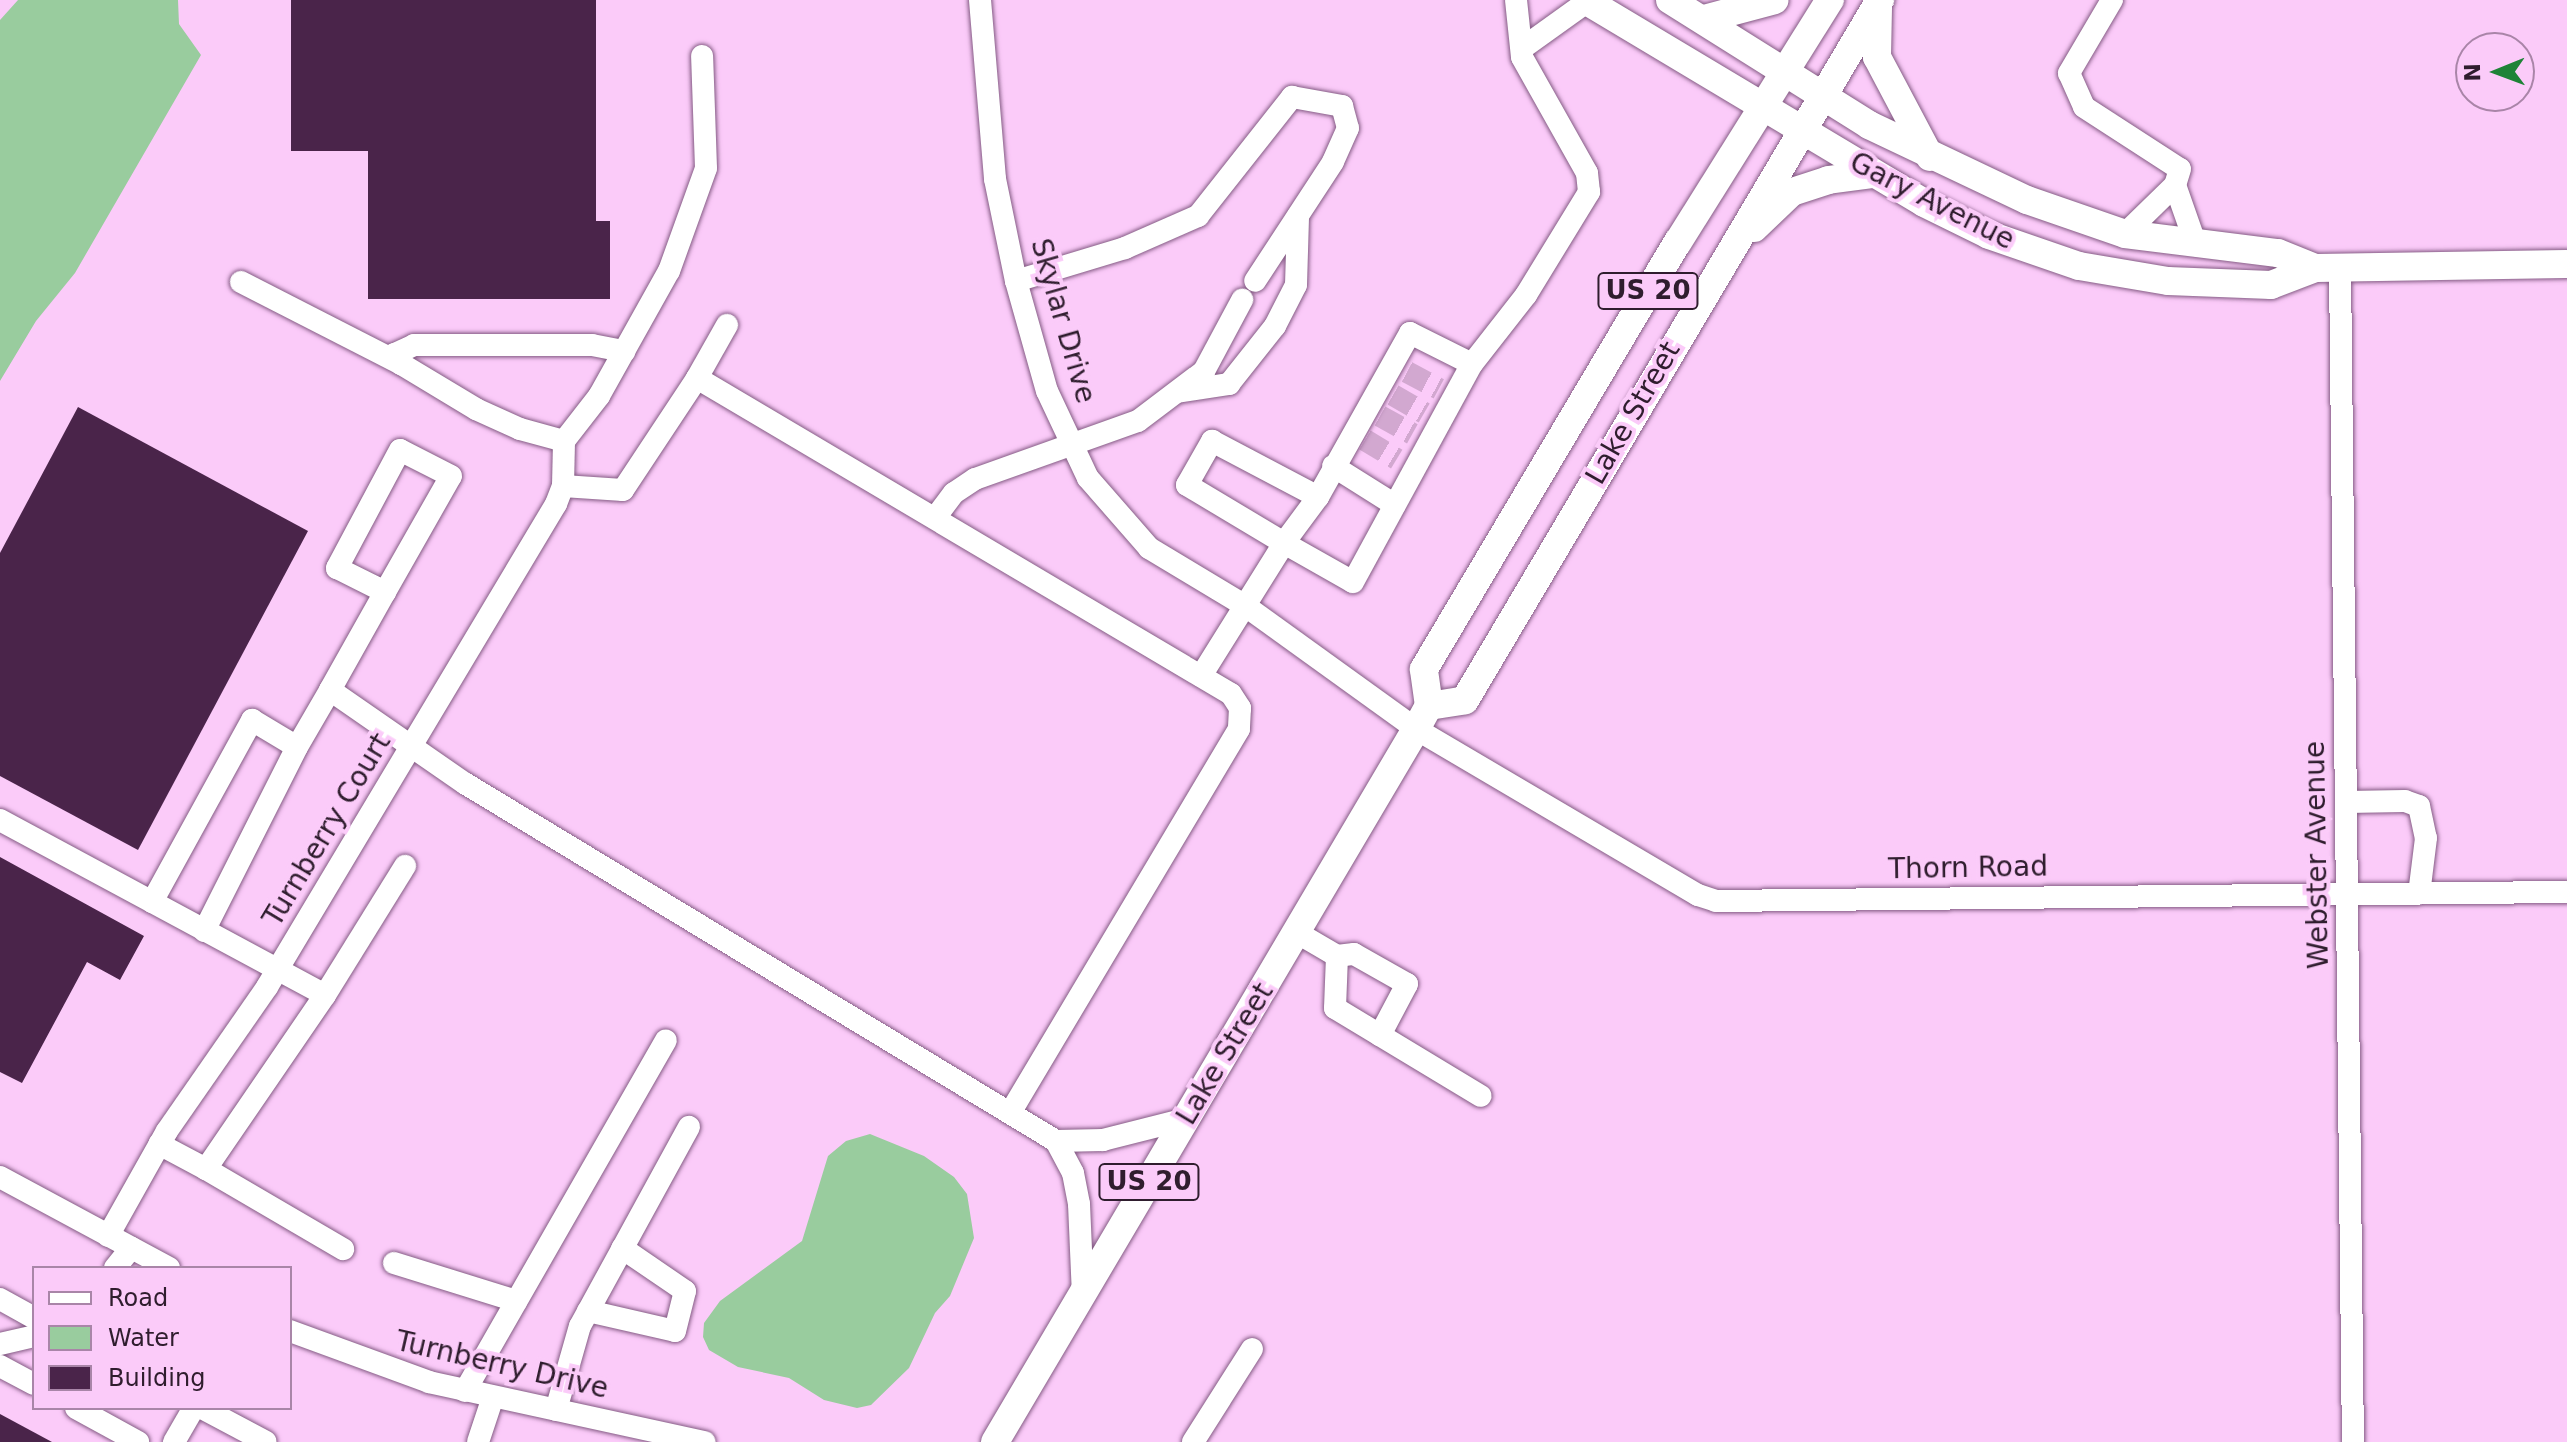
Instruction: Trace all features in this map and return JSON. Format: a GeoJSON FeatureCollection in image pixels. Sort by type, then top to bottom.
{"type":"FeatureCollection","features":[{"type":"Feature","properties":{"kind":"main road","name":"Gary Avenue"},"geometry":{"type":"LineString","coordinates":[[1587,0],[1872,174],[1989,235],[2079,266],[2168,281],[2271,285],[2328,267]]}},
{"type":"Feature","properties":{"kind":"main road"},"geometry":{"type":"LineString","coordinates":[[1685,7],[1775,0]]}},
{"type":"Feature","properties":{"kind":"main road","name":"US 20"},"geometry":{"type":"LineString","coordinates":[[1786,72],[1830,0]]}},
{"type":"Feature","properties":{"kind":"main road"},"geometry":{"type":"LineString","coordinates":[[1879,2],[1877,57],[1930,157]]}},
{"type":"Feature","properties":{"kind":"main road","name":"US 20"},"geometry":{"type":"LineString","coordinates":[[1823,97],[1879,2]]}},
{"type":"Feature","properties":{"kind":"main road","name":"Gary Avenue"},"geometry":{"type":"LineString","coordinates":[[1685,7],[1823,97],[1930,157],[2027,200],[2125,234],[2278,253],[2328,267],[2567,264]]}},
{"type":"Feature","properties":{"kind":"main road","name":"Lake Street"},"geometry":{"type":"LineString","coordinates":[[995,1442],[1423,718],[1424,669],[1763,105],[1786,72]]}},
{"type":"Feature","properties":{"kind":"main road","name":"Lake Street"},"geometry":{"type":"LineString","coordinates":[[1423,718],[1465,700],[1721,264],[1823,97]]}},
{"type":"Feature","properties":{"kind":"main road"},"geometry":{"type":"LineString","coordinates":[[1721,264],[1792,192],[1828,180],[1872,174]]}},
{"type":"Feature","properties":{"kind":"street","name":"Skylar Drive"},"geometry":{"type":"LineString","coordinates":[[980,0],[995,179],[1016,281],[1047,391],[1088,478],[1149,548],[1423,718]]}},
{"type":"Feature","properties":{"kind":"street"},"geometry":{"type":"LineString","coordinates":[[1318,497],[1212,441],[1187,485],[1353,582],[1395,505],[1406,464],[1446,393],[1526,295],[1589,192],[1587,173],[1522,57],[1524,47],[1516,0]]}},
{"type":"Feature","properties":{"kind":"street"},"geometry":{"type":"LineString","coordinates":[[1524,47],[1587,0]]}},
{"type":"Feature","properties":{"kind":"street"},"geometry":{"type":"LineString","coordinates":[[2112,0],[2069,73],[2084,107],[2180,169],[2175,185],[2125,234]]}},
{"type":"Feature","properties":{"kind":"street"},"geometry":{"type":"LineString","coordinates":[[241,282],[401,364],[498,419],[564,441],[599,396],[669,271],[706,168],[702,56]]}},
{"type":"Feature","properties":{"kind":"street"},"geometry":{"type":"LineString","coordinates":[[1016,281],[1125,248],[1198,216],[1292,97],[1342,106],[1348,128],[1337,154],[1255,281]]}},
{"type":"Feature","properties":{"kind":"street"},"geometry":{"type":"LineString","coordinates":[[2175,185],[2196,245]]}},
{"type":"Feature","properties":{"kind":"street"},"geometry":{"type":"LineString","coordinates":[[1176,392],[1229,384],[1275,326],[1296,285],[1298,215]]}},
{"type":"Feature","properties":{"kind":"street","name":"Webster Avenue"},"geometry":{"type":"LineString","coordinates":[[2328,267],[2347,802],[2353,1442]]}},
{"type":"Feature","properties":{"kind":"street"},"geometry":{"type":"LineString","coordinates":[[935,518],[954,493],[975,479],[1138,421],[1204,371],[1242,300]]}},
{"type":"Feature","properties":{"kind":"street"},"geometry":{"type":"LineString","coordinates":[[563,486],[623,490],[697,378],[727,325]]}},
{"type":"Feature","properties":{"kind":"street"},"geometry":{"type":"LineString","coordinates":[[1201,676],[1247,607],[1284,543],[1318,497],[1333,466],[1358,436],[1386,391],[1399,368],[1410,333],[1472,364]]}},
{"type":"Feature","properties":{"kind":"street"},"geometry":{"type":"LineString","coordinates":[[401,364],[395,354],[414,345],[592,345],[624,351]]}},
{"type":"Feature","properties":{"kind":"street"},"geometry":{"type":"LineString","coordinates":[[697,378],[1231,694],[1240,708],[1239,729],[1010,1113]]}},
{"type":"Feature","properties":{"kind":"street","name":"Turnberry Court"},"geometry":{"type":"LineString","coordinates":[[108,1236],[159,1144],[277,971],[563,486],[564,441]]}},
{"type":"Feature","properties":{"kind":"street"},"geometry":{"type":"LineString","coordinates":[[204,931],[297,747],[451,476],[400,450],[337,568],[385,592]]}},
{"type":"Feature","properties":{"kind":"street"},"geometry":{"type":"LineString","coordinates":[[1333,466],[1395,505]]}},
{"type":"Feature","properties":{"kind":"street"},"geometry":{"type":"LineString","coordinates":[[330,690],[412,746],[1056,1141],[1073,1173],[1079,1204],[1083,1294]]}},
{"type":"Feature","properties":{"kind":"street","name":"Thorn Road"},"geometry":{"type":"LineString","coordinates":[[1423,718],[1698,895],[1716,901],[2567,892]]}},
{"type":"Feature","properties":{"kind":"street"},"geometry":{"type":"LineString","coordinates":[[152,902],[252,720],[297,747]]}},
{"type":"Feature","properties":{"kind":"street"},"geometry":{"type":"LineString","coordinates":[[2347,802],[2405,801],[2419,806],[2426,838],[2419,894]]}},
{"type":"Feature","properties":{"kind":"street"},"geometry":{"type":"LineString","coordinates":[[0,820],[325,995]]}},
{"type":"Feature","properties":{"kind":"street"},"geometry":{"type":"LineString","coordinates":[[206,1169],[325,995],[405,866]]}},
{"type":"Feature","properties":{"kind":"street"},"geometry":{"type":"LineString","coordinates":[[1296,932],[1337,956],[1354,954],[1407,984],[1380,1035]]}},
{"type":"Feature","properties":{"kind":"street"},"geometry":{"type":"LineString","coordinates":[[1337,956],[1335,1008],[1481,1096]]}},
{"type":"Feature","properties":{"kind":"street"},"geometry":{"type":"LineString","coordinates":[[465,1391],[666,1040]]}},
{"type":"Feature","properties":{"kind":"street"},"geometry":{"type":"LineString","coordinates":[[1056,1141],[1103,1140],[1186,1119]]}},
{"type":"Feature","properties":{"kind":"street"},"geometry":{"type":"LineString","coordinates":[[556,1410],[588,1311],[689,1127]]}},
{"type":"Feature","properties":{"kind":"street"},"geometry":{"type":"LineString","coordinates":[[159,1144],[343,1249]]}},
{"type":"Feature","properties":{"kind":"street"},"geometry":{"type":"LineString","coordinates":[[0,1177],[165,1266]]}},
{"type":"Feature","properties":{"kind":"street"},"geometry":{"type":"LineString","coordinates":[[117,1266],[131,1248]]}},
{"type":"Feature","properties":{"kind":"street"},"geometry":{"type":"LineString","coordinates":[[588,1311],[675,1331],[685,1291],[622,1248]]}},
{"type":"Feature","properties":{"kind":"street"},"geometry":{"type":"LineString","coordinates":[[394,1263],[516,1301]]}},
{"type":"Feature","properties":{"kind":"street"},"geometry":{"type":"LineString","coordinates":[[0,1299],[32,1317]]}},
{"type":"Feature","properties":{"kind":"street","name":"Turnberry Drive"},"geometry":{"type":"LineString","coordinates":[[292,1332],[366,1363],[465,1391],[705,1442]]}},
{"type":"Feature","properties":{"kind":"street"},"geometry":{"type":"LineString","coordinates":[[0,1344],[32,1336]]}},
{"type":"Feature","properties":{"kind":"street"},"geometry":{"type":"LineString","coordinates":[[1193,1442],[1252,1349]]}},
{"type":"Feature","properties":{"kind":"street"},"geometry":{"type":"LineString","coordinates":[[0,1366],[32,1383]]}},
{"type":"Feature","properties":{"kind":"street"},"geometry":{"type":"LineString","coordinates":[[478,1442],[493,1397]]}},
{"type":"Feature","properties":{"kind":"street"},"geometry":{"type":"LineString","coordinates":[[80,1410],[138,1442]]}},
{"type":"Feature","properties":{"kind":"street"},"geometry":{"type":"LineString","coordinates":[[174,1442],[193,1410]]}},
{"type":"Feature","properties":{"kind":"street"},"geometry":{"type":"LineString","coordinates":[[206,1410],[266,1442]]}},
{"type":"Feature","properties":{"kind":"water"},"geometry":{"type":"Polygon","coordinates":[[[18,0],[178,0],[179,24],[201,55],[75,273],[36,321],[0,381],[0,20],[18,0]]]}},
{"type":"Feature","properties":{"kind":"water"},"geometry":{"type":"Polygon","coordinates":[[[870,1134],[924,1156],[954,1177],[967,1194],[974,1238],[950,1296],[935,1313],[909,1368],[871,1405],[857,1408],[824,1400],[789,1378],[738,1367],[709,1350],[703,1337],[704,1323],[720,1301],[802,1241],[828,1156],[846,1141],[870,1134]]]}},
{"type":"Feature","properties":{"kind":"building"},"geometry":{"type":"Polygon","coordinates":[[[291,0],[596,0],[596,221],[610,221],[610,299],[368,299],[368,151],[291,151],[291,0]]]}},
{"type":"Feature","properties":{"kind":"building"},"geometry":{"type":"Polygon","coordinates":[[[78,407],[308,531],[138,850],[0,776],[0,553],[78,407]]]}},
{"type":"Feature","properties":{"kind":"building"},"geometry":{"type":"Polygon","coordinates":[[[0,857],[144,936],[120,980],[87,962],[22,1083],[0,1072],[0,857]]]}},
{"type":"Feature","properties":{"kind":"building"},"geometry":{"type":"Polygon","coordinates":[[[0,1414],[52,1442],[0,1442],[0,1414]]]}},
{"type":"Feature","properties":{"kind":"tunnel"},"geometry":{"type":"LineString","coordinates":[[1407,372],[1439,389]]}},
{"type":"Feature","properties":{"kind":"tunnel"},"geometry":{"type":"LineString","coordinates":[[1393,395],[1424,413]]}},
{"type":"Feature","properties":{"kind":"tunnel"},"geometry":{"type":"LineString","coordinates":[[1380,416],[1412,434]]}},
{"type":"Feature","properties":{"kind":"tunnel"},"geometry":{"type":"LineString","coordinates":[[1365,440],[1397,459]]}}]}
